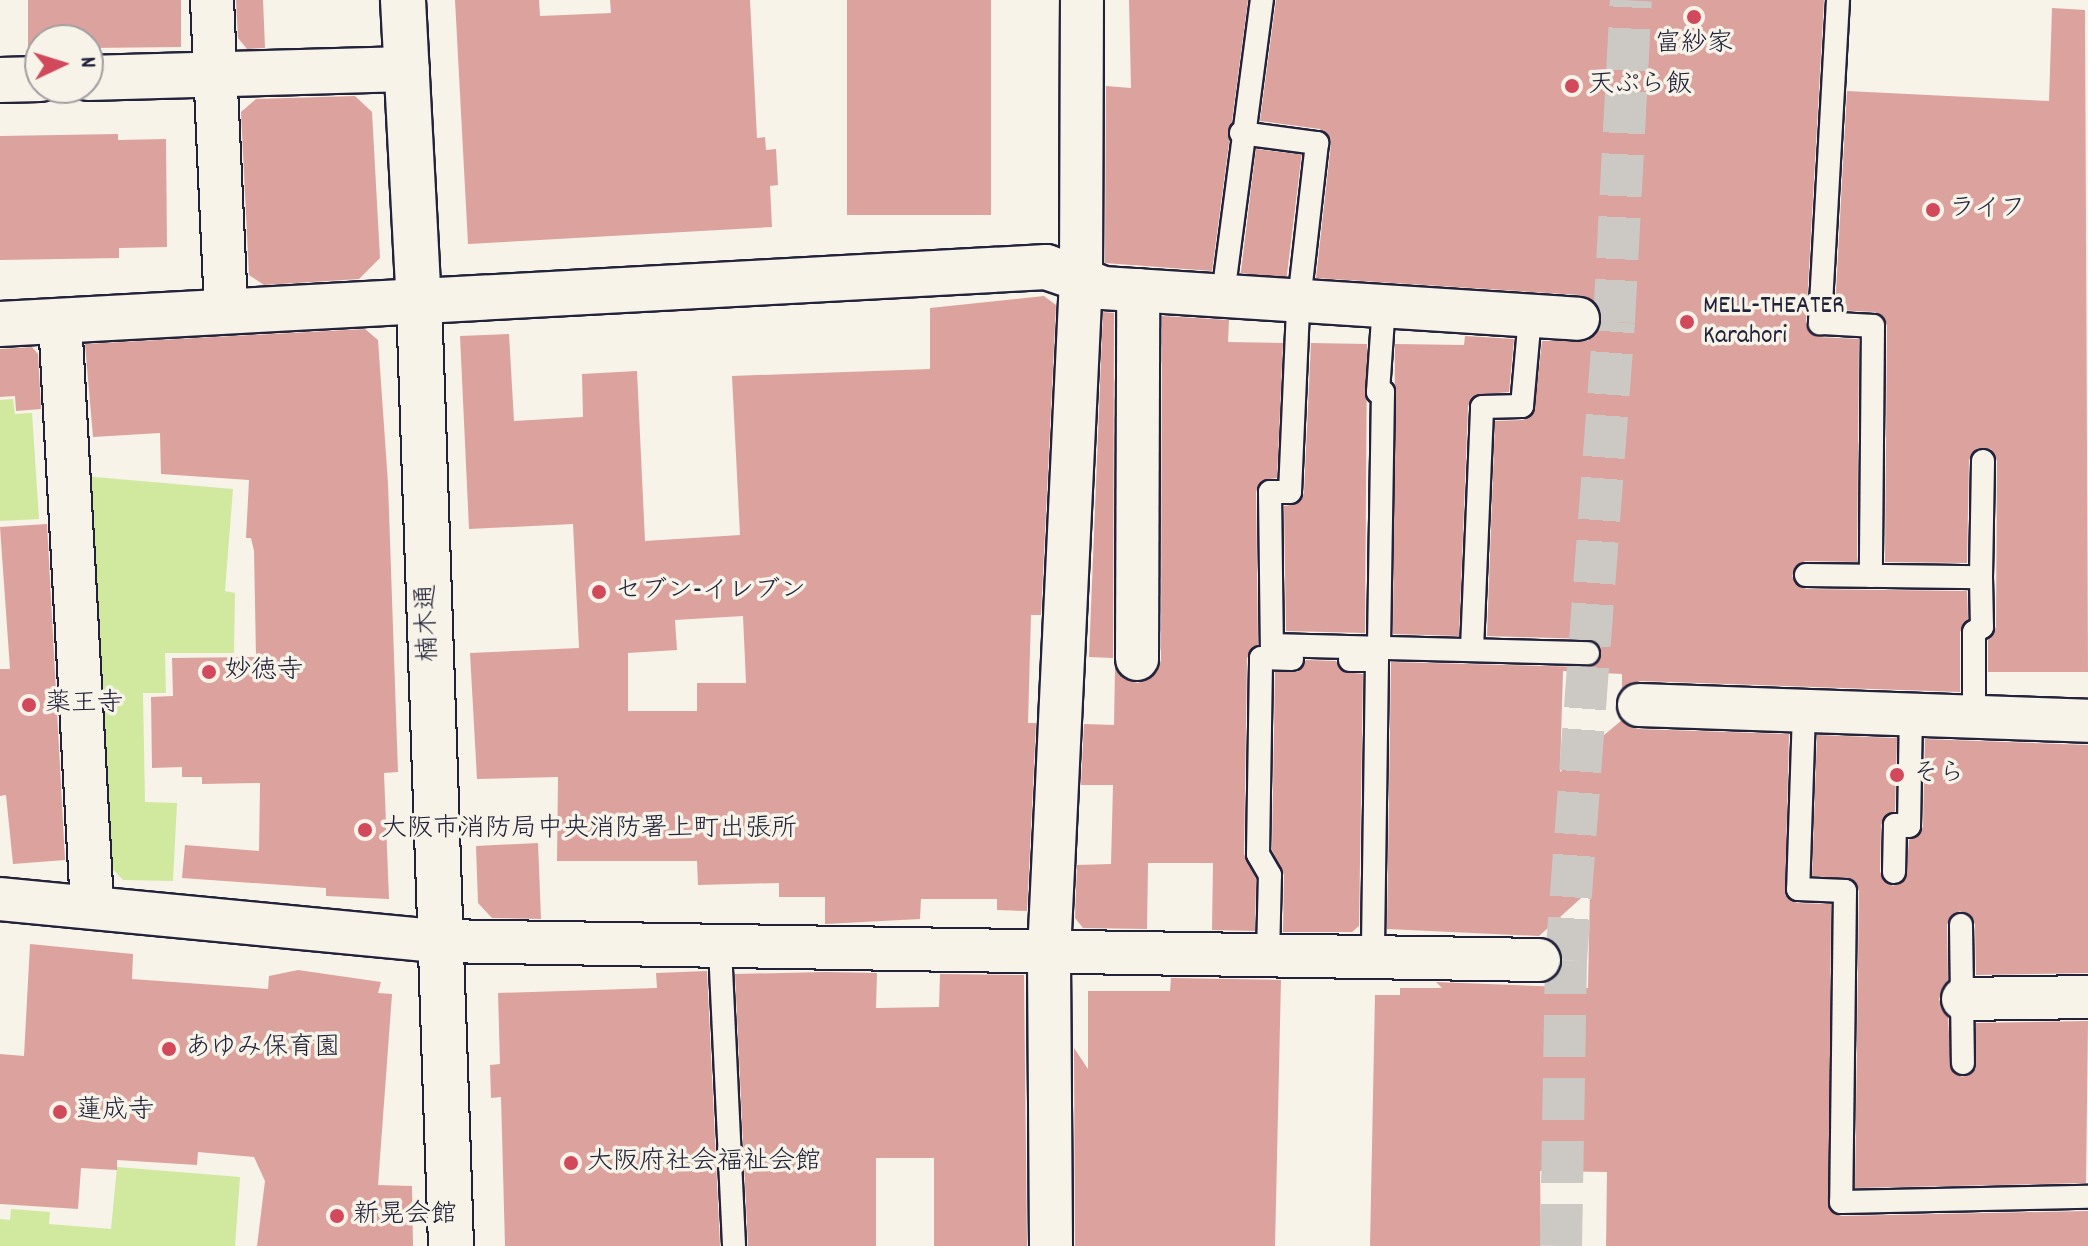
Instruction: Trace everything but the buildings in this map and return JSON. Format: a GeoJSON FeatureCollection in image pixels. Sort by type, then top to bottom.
{"type":"FeatureCollection","features":[{"type":"Feature","properties":{"kind":"street"},"geometry":{"type":"LineString","coordinates":[[212,0],[226,308]]}},
{"type":"Feature","properties":{"kind":"street","name":"楠木通"},"geometry":{"type":"LineString","coordinates":[[403,0],[419,301],[451,1246]]}},
{"type":"Feature","properties":{"kind":"street"},"geometry":{"type":"LineString","coordinates":[[1051,1246],[1049,953],[1081,279],[1082,0]]}},
{"type":"Feature","properties":{"kind":"street"},"geometry":{"type":"LineString","coordinates":[[104,78],[407,69]]}},
{"type":"Feature","properties":{"kind":"street"},"geometry":{"type":"LineString","coordinates":[[0,80],[24,79]]}},
{"type":"Feature","properties":{"kind":"street"},"geometry":{"type":"LineString","coordinates":[[0,324],[226,308],[419,301],[1046,267],[1103,288],[1578,319]]}},
{"type":"Feature","properties":{"kind":"street"},"geometry":{"type":"LineString","coordinates":[[1137,659],[1138,290]]}},
{"type":"Feature","properties":{"kind":"street"},"geometry":{"type":"LineString","coordinates":[[60,320],[92,906]]}},
{"type":"Feature","properties":{"kind":"street"},"geometry":{"type":"LineString","coordinates":[[1639,705],[2088,721]]}},
{"type":"Feature","properties":{"kind":"street"},"geometry":{"type":"LineString","coordinates":[[0,899],[439,941],[1539,960]]}},
{"type":"Feature","properties":{"kind":"street"},"geometry":{"type":"LineString","coordinates":[[1963,999],[2088,997]]}},
{"type":"Feature","properties":{"kind":"lane"},"geometry":{"type":"LineString","coordinates":[[1223,295],[1241,133],[1262,0]]}},
{"type":"Feature","properties":{"kind":"lane"},"geometry":{"type":"LineString","coordinates":[[1838,0],[1820,323],[1873,326],[1871,576]]}},
{"type":"Feature","properties":{"kind":"lane"},"geometry":{"type":"LineString","coordinates":[[1241,133],[1317,143],[1301,299],[1290,492],[1270,492],[1272,645],[1588,653]]}},
{"type":"Feature","properties":{"kind":"lane"},"geometry":{"type":"LineString","coordinates":[[1379,646],[1383,392],[1378,392],[1384,305]]}},
{"type":"Feature","properties":{"kind":"lane"},"geometry":{"type":"LineString","coordinates":[[1472,649],[1482,407],[1522,406],[1530,316]]}},
{"type":"Feature","properties":{"kind":"lane"},"geometry":{"type":"LineString","coordinates":[[1974,718],[1974,632],[1982,627],[1983,461]]}},
{"type":"Feature","properties":{"kind":"lane"},"geometry":{"type":"LineString","coordinates":[[1806,575],[1981,577]]}},
{"type":"Feature","properties":{"kind":"lane"},"geometry":{"type":"LineString","coordinates":[[1268,955],[1270,875],[1258,854],[1261,658],[1377,660],[1373,956]]}},
{"type":"Feature","properties":{"kind":"lane"},"geometry":{"type":"LineString","coordinates":[[1804,712],[1798,889],[1845,891],[1841,1202],[2088,1197]]}},
{"type":"Feature","properties":{"kind":"lane"},"geometry":{"type":"LineString","coordinates":[[1894,872],[1895,825],[1909,826],[1911,716]]}},
{"type":"Feature","properties":{"kind":"lane"},"geometry":{"type":"LineString","coordinates":[[1961,925],[1963,1063]]}},
{"type":"Feature","properties":{"kind":"lane"},"geometry":{"type":"LineString","coordinates":[[720,948],[734,1246]]}},
{"type":"Feature","properties":{"kind":"green space"},"geometry":{"type":"Polygon","coordinates":[[[13,399],[15,414],[32,413],[39,519],[0,521],[0,400],[13,399]]]}},
{"type":"Feature","properties":{"kind":"green space"},"geometry":{"type":"Polygon","coordinates":[[[83,476],[233,489],[225,591],[235,593],[234,653],[165,653],[166,693],[143,693],[145,802],[177,803],[173,881],[123,880],[105,861],[83,476]]]}},
{"type":"Feature","properties":{"kind":"green space"},"geometry":{"type":"Polygon","coordinates":[[[117,1167],[240,1177],[235,1246],[0,1246],[0,1219],[10,1220],[11,1209],[50,1212],[49,1224],[111,1229],[117,1167]]]}},
{"type":"Feature","properties":{"kind":"tunnel"},"geometry":{"type":"LineString","coordinates":[[1561,1246],[1566,960],[1614,322],[1631,0]]}},
{"type":"Feature","properties":{"kind":"place","name":"富紗家"},"geometry":{"type":"Point","coordinates":[1694,17]}},
{"type":"Feature","properties":{"kind":"place","name":"天ぷら飯"},"geometry":{"type":"Point","coordinates":[1572,86]}},
{"type":"Feature","properties":{"kind":"place","name":"ライフ"},"geometry":{"type":"Point","coordinates":[1933,210]}},
{"type":"Feature","properties":{"kind":"place","name":"MELL-THEATER Karahori"},"geometry":{"type":"Point","coordinates":[1687,322]}},
{"type":"Feature","properties":{"kind":"place","name":"セブン-イレブン"},"geometry":{"type":"Point","coordinates":[599,592]}},
{"type":"Feature","properties":{"kind":"place","name":"妙徳寺"},"geometry":{"type":"Point","coordinates":[209,672]}},
{"type":"Feature","properties":{"kind":"place","name":"薬王寺"},"geometry":{"type":"Point","coordinates":[29,705]}},
{"type":"Feature","properties":{"kind":"place","name":"そら"},"geometry":{"type":"Point","coordinates":[1897,775]}},
{"type":"Feature","properties":{"kind":"place","name":"大阪市消防局中央消防署上町出張所"},"geometry":{"type":"Point","coordinates":[365,830]}},
{"type":"Feature","properties":{"kind":"place","name":"あゆみ保育園"},"geometry":{"type":"Point","coordinates":[169,1049]}},
{"type":"Feature","properties":{"kind":"place","name":"蓮成寺"},"geometry":{"type":"Point","coordinates":[60,1112]}},
{"type":"Feature","properties":{"kind":"place","name":"大阪府社会福祉会館"},"geometry":{"type":"Point","coordinates":[571,1163]}},
{"type":"Feature","properties":{"kind":"place","name":"新晃会館"},"geometry":{"type":"Point","coordinates":[337,1216]}}]}
